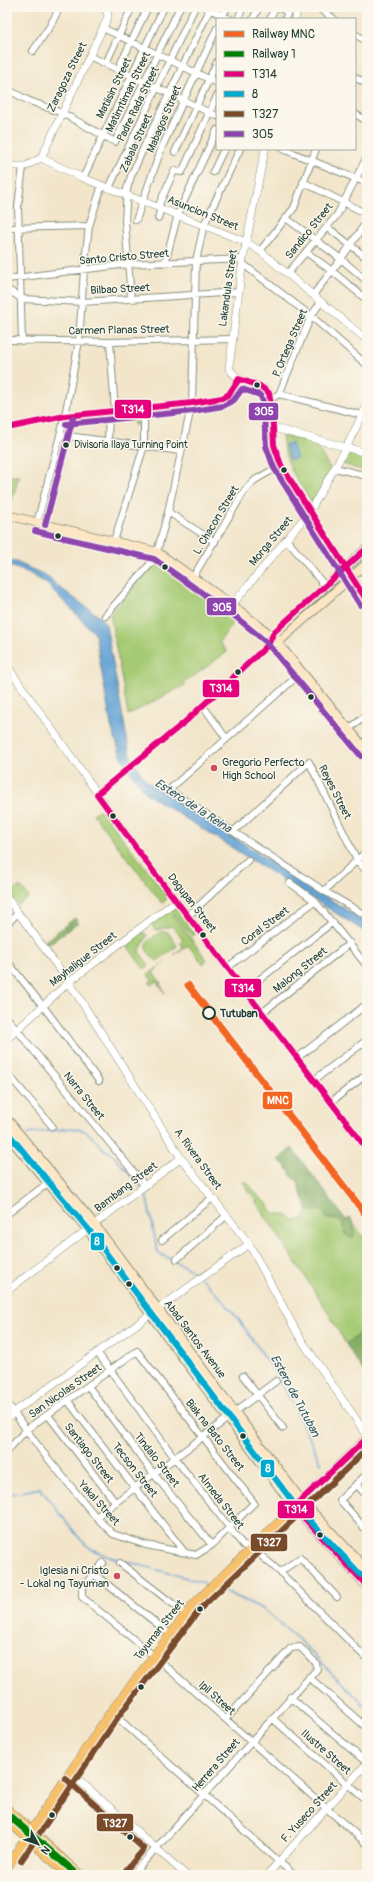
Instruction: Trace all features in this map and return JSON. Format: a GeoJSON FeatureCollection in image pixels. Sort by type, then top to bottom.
{"type":"FeatureCollection","features":[{"type":"Feature","properties":{"kind":"main road"},"geometry":{"type":"LineString","coordinates":[[7,515],[157,552],[232,605],[274,639],[367,751]]}},
{"type":"Feature","properties":{"kind":"main road"},"geometry":{"type":"LineString","coordinates":[[274,639],[325,586],[367,548]]}},
{"type":"Feature","properties":{"kind":"main road"},"geometry":{"type":"LineString","coordinates":[[274,639],[283,638],[367,563]]}},
{"type":"Feature","properties":{"kind":"main road"},"geometry":{"type":"LineString","coordinates":[[346,568],[367,601]]}},
{"type":"Feature","properties":{"kind":"main road","name":"Abad Santos Avenue"},"geometry":{"type":"LineString","coordinates":[[7,1119],[95,1225],[302,1500],[367,1570]]}},
{"type":"Feature","properties":{"kind":"main road","name":"Abad Santos Avenue"},"geometry":{"type":"LineString","coordinates":[[7,1135],[88,1230],[294,1507],[367,1586]]}},
{"type":"Feature","properties":{"kind":"main road","name":"Tayuman Street"},"geometry":{"type":"LineString","coordinates":[[7,1867],[111,1712],[186,1614],[204,1593],[367,1438]]}},
{"type":"Feature","properties":{"kind":"main road"},"geometry":{"type":"LineString","coordinates":[[7,1809],[69,1875]]}},
{"type":"Feature","properties":{"kind":"main road"},"geometry":{"type":"LineString","coordinates":[[7,1820],[29,1834],[80,1875]]}},
{"type":"Feature","properties":{"kind":"street"},"geometry":{"type":"LineString","coordinates":[[33,51],[50,26],[60,7]]}},
{"type":"Feature","properties":{"kind":"street","name":"Zaragoza Street"},"geometry":{"type":"LineString","coordinates":[[41,158],[103,28],[108,15],[107,12],[101,7]]}},
{"type":"Feature","properties":{"kind":"street"},"geometry":{"type":"LineString","coordinates":[[106,63],[132,7]]}},
{"type":"Feature","properties":{"kind":"street"},"geometry":{"type":"LineString","coordinates":[[118,69],[148,7]]}},
{"type":"Feature","properties":{"kind":"street","name":"Matiisin Street"},"geometry":{"type":"LineString","coordinates":[[83,178],[102,135],[164,7]]}},
{"type":"Feature","properties":{"kind":"street","name":"Matimtiman Street"},"geometry":{"type":"LineString","coordinates":[[7,89],[27,100],[62,113],[115,142],[180,7]]}},
{"type":"Feature","properties":{"kind":"street","name":"Padre Rada Street"},"geometry":{"type":"LineString","coordinates":[[37,523],[65,416],[79,341],[89,226],[106,187],[157,88],[195,7]]}},
{"type":"Feature","properties":{"kind":"street"},"geometry":{"type":"LineString","coordinates":[[208,8],[222,17],[227,7]]}},
{"type":"Feature","properties":{"kind":"street"},"geometry":{"type":"LineString","coordinates":[[238,18],[243,7]]}},
{"type":"Feature","properties":{"kind":"street"},"geometry":{"type":"LineString","coordinates":[[254,18],[259,7]]}},
{"type":"Feature","properties":{"kind":"street"},"geometry":{"type":"LineString","coordinates":[[271,18],[277,7],[288,12],[285,18]]}},
{"type":"Feature","properties":{"kind":"street"},"geometry":{"type":"LineString","coordinates":[[295,18],[298,7]]}},
{"type":"Feature","properties":{"kind":"street"},"geometry":{"type":"LineString","coordinates":[[317,7],[333,18]]}},
{"type":"Feature","properties":{"kind":"street","name":"Zabala Street"},"geometry":{"type":"LineString","coordinates":[[131,299],[125,221],[126,195],[131,176],[170,94],[208,8]]}},
{"type":"Feature","properties":{"kind":"street"},"geometry":{"type":"LineString","coordinates":[[103,28],[216,83]]}},
{"type":"Feature","properties":{"kind":"street","name":"Mabagos Street"},"geometry":{"type":"LineString","coordinates":[[136,220],[162,146],[216,30]]}},
{"type":"Feature","properties":{"kind":"street"},"geometry":{"type":"LineString","coordinates":[[356,35],[367,42]]}},
{"type":"Feature","properties":{"kind":"street"},"geometry":{"type":"LineString","coordinates":[[89,56],[216,116]]}},
{"type":"Feature","properties":{"kind":"street"},"geometry":{"type":"LineString","coordinates":[[175,152],[216,64]]}},
{"type":"Feature","properties":{"kind":"street"},"geometry":{"type":"LineString","coordinates":[[356,78],[367,84]]}},
{"type":"Feature","properties":{"kind":"street"},"geometry":{"type":"LineString","coordinates":[[158,218],[159,208],[174,171],[182,172],[216,98]]}},
{"type":"Feature","properties":{"kind":"street"},"geometry":{"type":"LineString","coordinates":[[356,115],[367,121]]}},
{"type":"Feature","properties":{"kind":"street"},"geometry":{"type":"LineString","coordinates":[[165,263],[178,214],[216,132]]}},
{"type":"Feature","properties":{"kind":"street"},"geometry":{"type":"LineString","coordinates":[[213,172],[224,150]]}},
{"type":"Feature","properties":{"kind":"street"},"geometry":{"type":"LineString","coordinates":[[105,616],[152,562],[157,552],[168,512],[192,403],[196,261],[204,225],[240,150]]}},
{"type":"Feature","properties":{"kind":"street","name":"Lakandula Street"},"geometry":{"type":"LineString","coordinates":[[239,379],[229,368],[232,339],[246,242],[265,150]]}},
{"type":"Feature","properties":{"kind":"street"},"geometry":{"type":"LineString","coordinates":[[286,150],[367,183]]}},
{"type":"Feature","properties":{"kind":"street"},"geometry":{"type":"LineString","coordinates":[[260,251],[294,208],[316,150]]}},
{"type":"Feature","properties":{"kind":"street","name":"Sandico Street"},"geometry":{"type":"LineString","coordinates":[[288,274],[337,215],[355,177],[367,157]]}},
{"type":"Feature","properties":{"kind":"street"},"geometry":{"type":"LineString","coordinates":[[7,166],[23,166],[39,161],[41,158]]}},
{"type":"Feature","properties":{"kind":"street","name":"Asuncion Street"},"geometry":{"type":"LineString","coordinates":[[41,158],[83,178],[178,214],[246,242],[260,251],[367,340]]}},
{"type":"Feature","properties":{"kind":"street"},"geometry":{"type":"LineString","coordinates":[[22,341],[22,299],[18,206],[23,166]]}},
{"type":"Feature","properties":{"kind":"street"},"geometry":{"type":"LineString","coordinates":[[303,182],[367,214]]}},
{"type":"Feature","properties":{"kind":"street"},"geometry":{"type":"LineString","coordinates":[[286,218],[341,259],[367,281]]}},
{"type":"Feature","properties":{"kind":"street"},"geometry":{"type":"LineString","coordinates":[[314,295],[352,245],[367,221]]}},
{"type":"Feature","properties":{"kind":"street"},"geometry":{"type":"LineString","coordinates":[[7,228],[89,226]]}},
{"type":"Feature","properties":{"kind":"street"},"geometry":{"type":"LineString","coordinates":[[327,226],[367,258]]}},
{"type":"Feature","properties":{"kind":"street"},"geometry":{"type":"LineString","coordinates":[[306,252],[367,300]]}},
{"type":"Feature","properties":{"kind":"street","name":"Santo Cristo Street"},"geometry":{"type":"LineString","coordinates":[[7,278],[128,264],[196,261],[243,261]]}},
{"type":"Feature","properties":{"kind":"street"},"geometry":{"type":"LineString","coordinates":[[243,261],[311,316],[367,365]]}},
{"type":"Feature","properties":{"kind":"street"},"geometry":{"type":"LineString","coordinates":[[7,289],[22,299]]}},
{"type":"Feature","properties":{"kind":"street","name":"Bilbao Street"},"geometry":{"type":"LineString","coordinates":[[22,299],[82,302],[238,292]]}},
{"type":"Feature","properties":{"kind":"street","name":"P. Ortega Street"},"geometry":{"type":"LineString","coordinates":[[279,394],[311,316],[321,302]]}},
{"type":"Feature","properties":{"kind":"street","name":"Carmen Planas Street"},"geometry":{"type":"LineString","coordinates":[[7,340],[110,342],[232,339]]}},
{"type":"Feature","properties":{"kind":"street"},"geometry":{"type":"LineString","coordinates":[[108,441],[112,411],[110,342]]}},
{"type":"Feature","properties":{"kind":"street"},"geometry":{"type":"LineString","coordinates":[[7,428],[65,416],[192,403],[226,397],[239,379],[266,389],[271,399],[274,444],[281,465],[346,568]]}},
{"type":"Feature","properties":{"kind":"street"},"geometry":{"type":"LineString","coordinates":[[271,399],[279,394],[362,415]]}},
{"type":"Feature","properties":{"kind":"street","name":"Morga Street"},"geometry":{"type":"LineString","coordinates":[[232,605],[310,511],[346,448],[367,405]]}},
{"type":"Feature","properties":{"kind":"street"},"geometry":{"type":"LineString","coordinates":[[114,541],[144,446],[144,408]]}},
{"type":"Feature","properties":{"kind":"street"},"geometry":{"type":"LineString","coordinates":[[274,428],[367,453]]}},
{"type":"Feature","properties":{"kind":"street"},"geometry":{"type":"LineString","coordinates":[[60,435],[181,451]]}},
{"type":"Feature","properties":{"kind":"street","name":"L. Chacon Street"},"geometry":{"type":"LineString","coordinates":[[193,577],[250,485],[281,465]]}},
{"type":"Feature","properties":{"kind":"street"},"geometry":{"type":"LineString","coordinates":[[335,468],[367,476]]}},
{"type":"Feature","properties":{"kind":"street"},"geometry":{"type":"LineString","coordinates":[[168,512],[215,542]]}},
{"type":"Feature","properties":{"kind":"street"},"geometry":{"type":"LineString","coordinates":[[286,540],[325,586]]}},
{"type":"Feature","properties":{"kind":"street"},"geometry":{"type":"LineString","coordinates":[[97,794],[141,760],[203,706],[274,639]]}},
{"type":"Feature","properties":{"kind":"street","name":"Dagupan Street"},"geometry":{"type":"LineString","coordinates":[[7,666],[97,794],[176,901],[189,915],[366,1147]]}},
{"type":"Feature","properties":{"kind":"street"},"geometry":{"type":"LineString","coordinates":[[302,672],[168,790],[234,831],[324,891],[367,916]]}},
{"type":"Feature","properties":{"kind":"street"},"geometry":{"type":"LineString","coordinates":[[203,706],[226,738]]}},
{"type":"Feature","properties":{"kind":"street"},"geometry":{"type":"LineString","coordinates":[[349,729],[367,715]]}},
{"type":"Feature","properties":{"kind":"street","name":"Reyes Street"},"geometry":{"type":"LineString","coordinates":[[234,831],[309,762],[356,860],[367,872]]}},
{"type":"Feature","properties":{"kind":"street"},"geometry":{"type":"LineString","coordinates":[[324,891],[367,851]]}},
{"type":"Feature","properties":{"kind":"street"},"geometry":{"type":"LineString","coordinates":[[189,915],[248,860]]}},
{"type":"Feature","properties":{"kind":"street"},"geometry":{"type":"LineString","coordinates":[[290,884],[315,901],[367,966]]}},
{"type":"Feature","properties":{"kind":"street","name":"A. Rivera Street"},"geometry":{"type":"LineString","coordinates":[[7,898],[69,982],[181,1158],[249,1244],[300,1338],[367,1435]]}},
{"type":"Feature","properties":{"kind":"street","name":"Mayhaligue Street"},"geometry":{"type":"LineString","coordinates":[[7,1039],[69,982],[176,901]]}},
{"type":"Feature","properties":{"kind":"street","name":"Coral Street"},"geometry":{"type":"LineString","coordinates":[[228,967],[315,901]]}},
{"type":"Feature","properties":{"kind":"street"},"geometry":{"type":"LineString","coordinates":[[7,924],[18,913]]}},
{"type":"Feature","properties":{"kind":"street"},"geometry":{"type":"LineString","coordinates":[[246,990],[333,922]]}},
{"type":"Feature","properties":{"kind":"street","name":"Malong Street"},"geometry":{"type":"LineString","coordinates":[[263,1012],[350,943]]}},
{"type":"Feature","properties":{"kind":"street"},"geometry":{"type":"LineString","coordinates":[[7,961],[99,1081]]}},
{"type":"Feature","properties":{"kind":"street"},"geometry":{"type":"LineString","coordinates":[[297,1058],[367,1004]]}},
{"type":"Feature","properties":{"kind":"street","name":"Narra Street"},"geometry":{"type":"LineString","coordinates":[[7,1018],[143,1188]]}},
{"type":"Feature","properties":{"kind":"street"},"geometry":{"type":"LineString","coordinates":[[314,1080],[367,1040]]}},
{"type":"Feature","properties":{"kind":"street"},"geometry":{"type":"LineString","coordinates":[[7,1073],[52,1126]]}},
{"type":"Feature","properties":{"kind":"street"},"geometry":{"type":"LineString","coordinates":[[331,1102],[367,1074]]}},
{"type":"Feature","properties":{"kind":"street","name":"Bambang Street"},"geometry":{"type":"LineString","coordinates":[[7,1291],[181,1158]]}},
{"type":"Feature","properties":{"kind":"street"},"geometry":{"type":"LineString","coordinates":[[7,1214],[48,1183]]}},
{"type":"Feature","properties":{"kind":"street"},"geometry":{"type":"LineString","coordinates":[[162,1240],[212,1198]]}},
{"type":"Feature","properties":{"kind":"street"},"geometry":{"type":"LineString","coordinates":[[177,1259],[226,1216]]}},
{"type":"Feature","properties":{"kind":"street"},"geometry":{"type":"LineString","coordinates":[[7,1419],[14,1412],[249,1244]]}},
{"type":"Feature","properties":{"kind":"street","name":"San Nicolas Street"},"geometry":{"type":"LineString","coordinates":[[7,1451],[27,1429],[137,1351]]}},
{"type":"Feature","properties":{"kind":"street","name":"Biak na Bato Street"},"geometry":{"type":"LineString","coordinates":[[137,1351],[204,1436],[254,1503],[229,1528]]}},
{"type":"Feature","properties":{"kind":"street","name":"Almeda Street"},"geometry":{"type":"LineString","coordinates":[[97,1352],[174,1457],[243,1545],[257,1552],[280,1572],[367,1658]]}},
{"type":"Feature","properties":{"kind":"street"},"geometry":{"type":"LineString","coordinates":[[243,1376],[283,1428]]}},
{"type":"Feature","properties":{"kind":"street"},"geometry":{"type":"LineString","coordinates":[[236,1411],[276,1381]]}},
{"type":"Feature","properties":{"kind":"street","name":"Tindalo Street"},"geometry":{"type":"LineString","coordinates":[[88,1386],[153,1473],[212,1545]]}},
{"type":"Feature","properties":{"kind":"street","name":"Tecson Street"},"geometry":{"type":"LineString","coordinates":[[68,1401],[185,1552]]}},
{"type":"Feature","properties":{"kind":"street","name":"Yakal Street"},"geometry":{"type":"LineString","coordinates":[[7,1403],[41,1450],[96,1517],[117,1536],[146,1545],[196,1554],[212,1545],[229,1528]]}},
{"type":"Feature","properties":{"kind":"street","name":"Santiago Street"},"geometry":{"type":"LineString","coordinates":[[48,1415],[115,1502]]}},
{"type":"Feature","properties":{"kind":"street"},"geometry":{"type":"LineString","coordinates":[[96,1517],[228,1418]]}},
{"type":"Feature","properties":{"kind":"street"},"geometry":{"type":"LineString","coordinates":[[367,1474],[340,1500],[367,1531]]}},
{"type":"Feature","properties":{"kind":"street"},"geometry":{"type":"LineString","coordinates":[[356,1484],[367,1496]]}},
{"type":"Feature","properties":{"kind":"street"},"geometry":{"type":"LineString","coordinates":[[280,1572],[300,1558],[337,1598]]}},
{"type":"Feature","properties":{"kind":"street","name":"Ipil Street"},"geometry":{"type":"LineString","coordinates":[[103,1563],[82,1588],[82,1597],[154,1656],[250,1741],[328,1807],[367,1844]]}},
{"type":"Feature","properties":{"kind":"street"},"geometry":{"type":"LineString","coordinates":[[120,1563],[186,1614]]}},
{"type":"Feature","properties":{"kind":"street"},"geometry":{"type":"LineString","coordinates":[[94,1574],[170,1634]]}},
{"type":"Feature","properties":{"kind":"street","name":"Herrera Street"},"geometry":{"type":"LineString","coordinates":[[132,1875],[250,1741],[317,1668],[316,1663],[300,1647],[291,1648],[226,1719]]}},
{"type":"Feature","properties":{"kind":"street"},"geometry":{"type":"LineString","coordinates":[[309,1677],[367,1728]]}},
{"type":"Feature","properties":{"kind":"street"},"geometry":{"type":"LineString","coordinates":[[290,1697],[367,1763]]}},
{"type":"Feature","properties":{"kind":"street"},"geometry":{"type":"LineString","coordinates":[[111,1712],[294,1875]]}},
{"type":"Feature","properties":{"kind":"street","name":"Ilustre Street"},"geometry":{"type":"LineString","coordinates":[[272,1718],[367,1801]]}},
{"type":"Feature","properties":{"kind":"street","name":"F. Yuseco Street"},"geometry":{"type":"LineString","coordinates":[[267,1875],[367,1763]]}},
{"type":"Feature","properties":{"kind":"street"},"geometry":{"type":"LineString","coordinates":[[70,1772],[186,1875]]}},
{"type":"Feature","properties":{"kind":"green space"},"geometry":{"type":"Polygon","coordinates":[[[134,412],[142,412],[142,425],[134,425],[134,412]]]}},
{"type":"Feature","properties":{"kind":"green space"},"geometry":{"type":"Polygon","coordinates":[[[282,436],[314,442],[331,470],[312,503],[292,471],[283,446],[282,436]]]}},
{"type":"Feature","properties":{"kind":"green space"},"geometry":{"type":"Polygon","coordinates":[[[349,451],[367,456],[367,472],[343,464],[349,451]]]}},
{"type":"Feature","properties":{"kind":"green space"},"geometry":{"type":"Polygon","coordinates":[[[7,476],[19,476],[9,510],[7,509],[7,476]]]}},
{"type":"Feature","properties":{"kind":"green space"},"geometry":{"type":"Polygon","coordinates":[[[367,550],[367,559],[353,572],[349,566],[367,550]]]}},
{"type":"Feature","properties":{"kind":"green space"},"geometry":{"type":"Polygon","coordinates":[[[159,559],[238,617],[219,642],[227,652],[184,683],[185,685],[128,715],[110,614],[159,559]]]}},
{"type":"Feature","properties":{"kind":"green space"},"geometry":{"type":"Polygon","coordinates":[[[344,571],[348,576],[285,635],[281,634],[281,630],[344,571]]]}},
{"type":"Feature","properties":{"kind":"green space"},"geometry":{"type":"Polygon","coordinates":[[[98,810],[101,810],[167,896],[166,900],[162,903],[93,814],[98,810]]]}},
{"type":"Feature","properties":{"kind":"green space"},"geometry":{"type":"Polygon","coordinates":[[[20,886],[29,897],[18,905],[9,894],[20,886]]]}},
{"type":"Feature","properties":{"kind":"green space"},"geometry":{"type":"Polygon","coordinates":[[[174,907],[177,907],[196,933],[192,936],[174,914],[173,915],[207,960],[203,964],[188,945],[174,955],[182,948],[180,942],[183,939],[172,926],[157,930],[153,928],[153,923],[174,907]]]}},
{"type":"Feature","properties":{"kind":"green space"},"geometry":{"type":"Polygon","coordinates":[[[75,918],[79,924],[77,923],[48,945],[45,941],[75,918]]]}},
{"type":"Feature","properties":{"kind":"green space"},"geometry":{"type":"Polygon","coordinates":[[[162,931],[168,932],[177,946],[157,961],[148,952],[146,945],[162,931]]]}},
{"type":"Feature","properties":{"kind":"green space"},"geometry":{"type":"Polygon","coordinates":[[[141,932],[145,933],[147,936],[139,952],[149,965],[144,969],[126,944],[141,932]]]}},
{"type":"Feature","properties":{"kind":"green space"},"geometry":{"type":"Polygon","coordinates":[[[166,961],[153,972],[161,983],[160,984],[165,993],[156,981],[151,985],[149,983],[152,980],[148,975],[166,961]]]}},
{"type":"Feature","properties":{"kind":"green space"},"geometry":{"type":"Polygon","coordinates":[[[292,1148],[346,1220],[350,1218],[355,1226],[353,1227],[354,1235],[352,1239],[345,1234],[344,1224],[340,1220],[326,1218],[324,1210],[315,1211],[307,1209],[299,1189],[299,1182],[292,1177],[286,1166],[278,1160],[292,1148]]]}},
{"type":"Feature","properties":{"kind":"green space"},"geometry":{"type":"Polygon","coordinates":[[[246,1181],[260,1198],[267,1203],[270,1210],[273,1212],[287,1216],[296,1221],[305,1217],[307,1209],[324,1210],[329,1219],[338,1219],[342,1221],[344,1230],[354,1234],[353,1227],[355,1226],[367,1242],[367,1326],[366,1325],[356,1337],[346,1344],[321,1301],[243,1182],[246,1181]]]}},
{"type":"Feature","properties":{"kind":"green space"},"geometry":{"type":"Polygon","coordinates":[[[365,1324],[367,1326],[367,1369],[363,1371],[346,1344],[356,1337],[365,1324]]]}},
{"type":"Feature","properties":{"kind":"water"},"geometry":{"type":"Polygon","coordinates":[[[292,443],[297,458],[290,460],[285,445],[292,443]]]}},
{"type":"Feature","properties":{"kind":"water"},"geometry":{"type":"Polygon","coordinates":[[[7,558],[45,575],[100,617],[106,625],[130,755],[144,778],[154,786],[367,923],[367,933],[147,794],[122,759],[111,726],[95,634],[47,584],[29,573],[7,565],[7,558]]]}},
{"type":"Feature","properties":{"kind":"waterway","name":"Estero de Tutuban"},"geometry":{"type":"LineString","coordinates":[[27,1134],[72,1128],[86,1131],[106,1151],[110,1152],[140,1186]]}},
{"type":"Feature","properties":{"kind":"waterway","name":"Estero de Tutuban"},"geometry":{"type":"LineString","coordinates":[[143,1189],[146,1194],[158,1253],[186,1267],[200,1277]]}},
{"type":"Feature","properties":{"kind":"waterway","name":"Estero de Tutuban"},"geometry":{"type":"LineString","coordinates":[[202,1279],[221,1298],[239,1320],[273,1369],[295,1408],[321,1463]]}},
{"type":"Feature","properties":{"kind":"waterway"},"geometry":{"type":"LineString","coordinates":[[7,1495],[40,1488],[80,1539],[91,1549],[107,1556],[205,1583]]}},
{"type":"Feature","properties":{"kind":"waterway"},"geometry":{"type":"LineString","coordinates":[[220,1589],[263,1609],[298,1639],[367,1708]]}},
{"type":"Feature","properties":{"kind":"rail line","name":"MNC"},"geometry":{"type":"LineString","coordinates":[[188,985],[367,1216]]}},
{"type":"Feature","properties":{"kind":"rail line","name":"1"},"geometry":{"type":"LineString","coordinates":[[7,1814],[78,1875]]}},
{"type":"Feature","properties":{"kind":"transit line","name":"T314"},"geometry":{"type":"LineString","coordinates":[[7,428],[65,416],[192,403],[222,398],[229,394],[239,379],[260,386],[269,393],[272,410],[274,445],[281,465],[367,601]]}},
{"type":"Feature","properties":{"kind":"transit line","name":"305"},"geometry":{"type":"LineString","coordinates":[[66,424],[193,411],[223,406],[234,400],[242,389],[260,395],[263,401],[266,446],[274,468],[360,605]]}},
{"type":"Feature","properties":{"kind":"transit line","name":"305"},"geometry":{"type":"LineString","coordinates":[[45,525],[73,418]]}},
{"type":"Feature","properties":{"kind":"transit line","name":"305"},"geometry":{"type":"LineString","coordinates":[[35,531],[154,559],[236,617],[266,642],[361,756]]}},
{"type":"Feature","properties":{"kind":"transit line","name":"T314"},"geometry":{"type":"LineString","coordinates":[[367,548],[274,632],[268,645],[186,721],[97,794],[147,863],[367,1149]]}},
{"type":"Feature","properties":{"kind":"transit line","name":"8"},"geometry":{"type":"LineString","coordinates":[[7,1132],[89,1230],[295,1505],[361,1575]]}},
{"type":"Feature","properties":{"kind":"transit line","name":"T314"},"geometry":{"type":"LineString","coordinates":[[367,1438],[294,1507],[367,1586]]}},
{"type":"Feature","properties":{"kind":"transit line","name":"T327"},"geometry":{"type":"LineString","coordinates":[[21,1861],[118,1717],[201,1608],[367,1449]]}},
{"type":"Feature","properties":{"kind":"transit line","name":"T327"},"geometry":{"type":"LineString","coordinates":[[65,1778],[144,1849],[126,1870]]}},
{"type":"Feature","properties":{"kind":"place","name":"Divisoria Ilaya Turning Point"},"geometry":{"type":"Point","coordinates":[66,445]}},
{"type":"Feature","properties":{"kind":"place","name":"Gregorio Perfecto High School"},"geometry":{"type":"Point","coordinates":[214,768]}},
{"type":"Feature","properties":{"kind":"place","name":"Tutuban"},"geometry":{"type":"Point","coordinates":[209,1013]}},
{"type":"Feature","properties":{"kind":"place","name":"Iglesia ni Cristo - Lokal ng Tayuman"},"geometry":{"type":"Point","coordinates":[117,1576]}},
{"type":"Feature","properties":{"kind":"water label","name":"Estero de la Reina"},"geometry":{"type":"Point","coordinates":[193,806]}}]}
